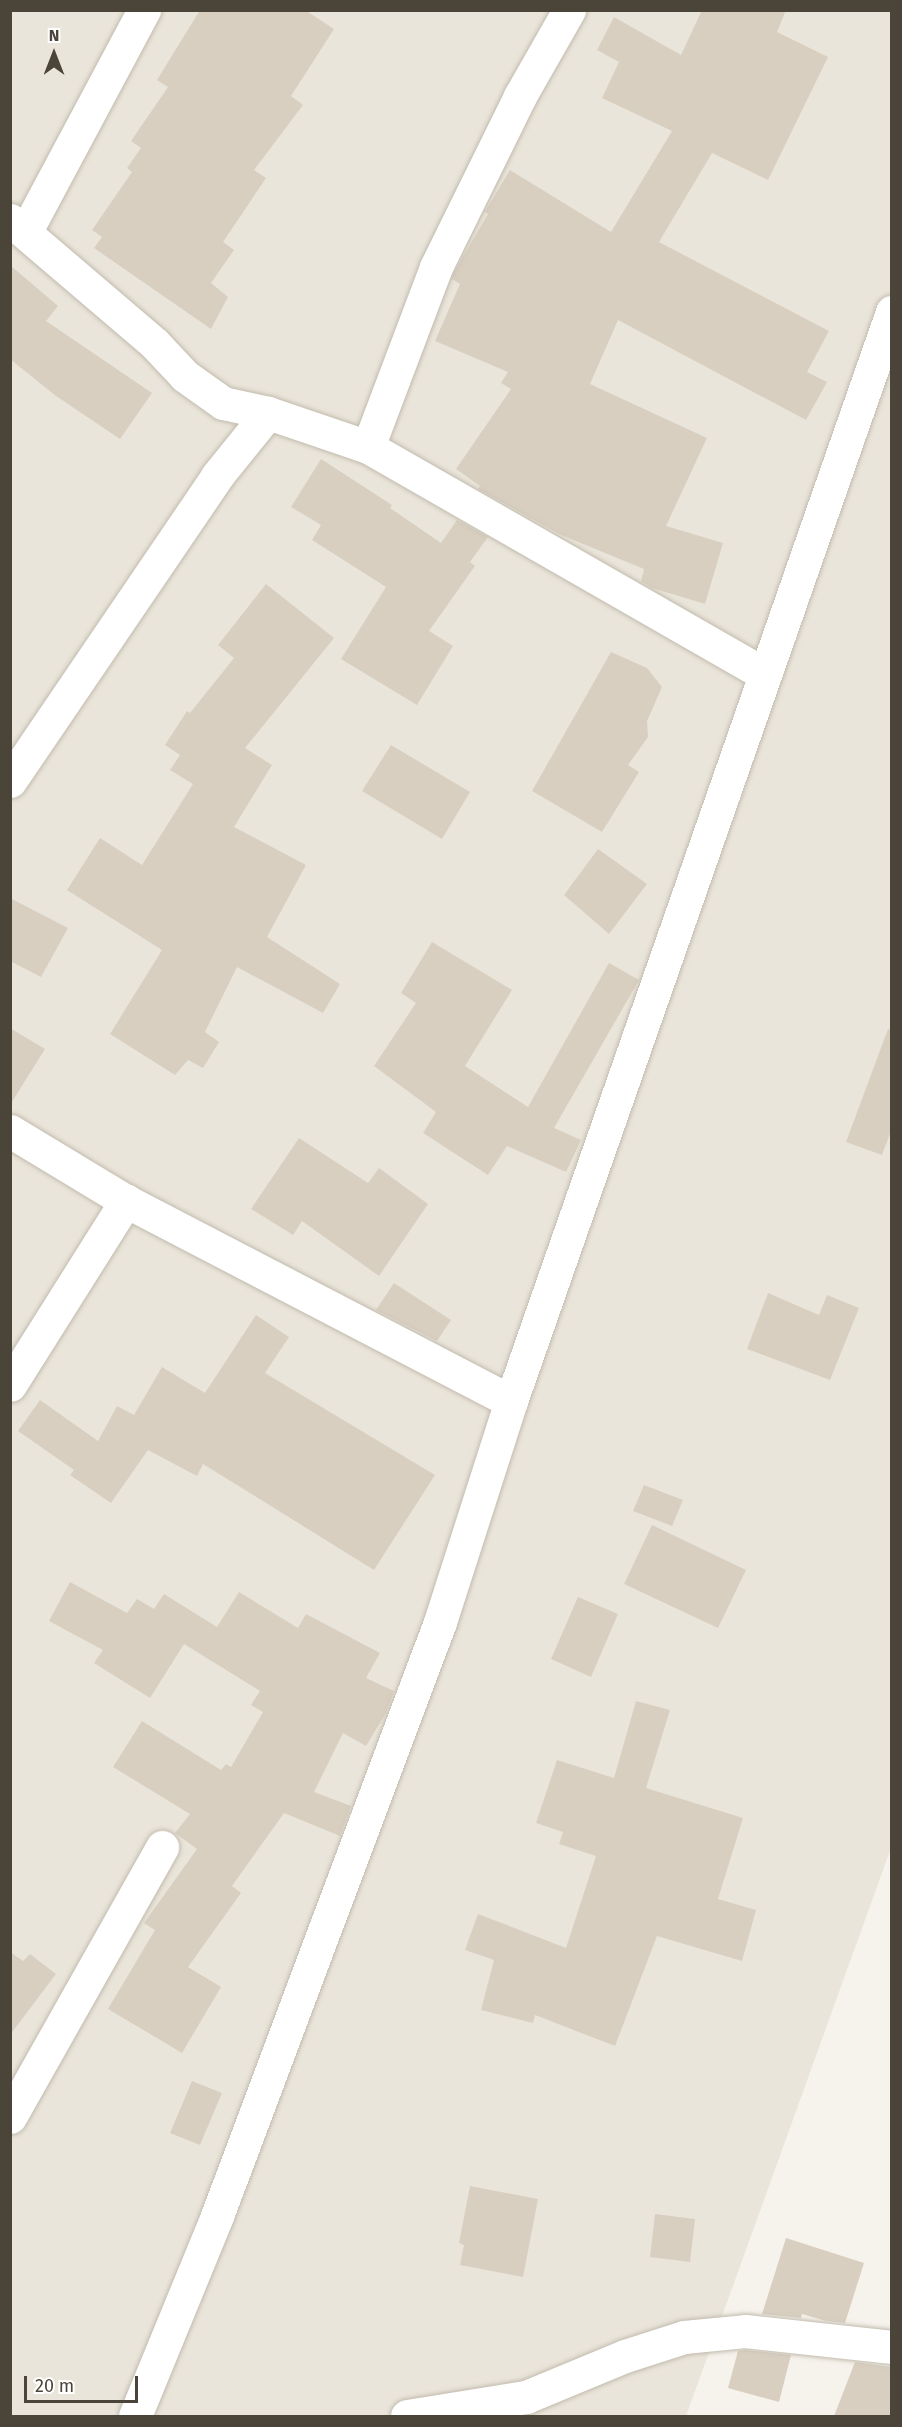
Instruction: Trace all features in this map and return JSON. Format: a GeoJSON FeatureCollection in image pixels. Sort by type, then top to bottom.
{"type":"FeatureCollection","features":[{"type":"Feature","properties":{"kind":"street"},"geometry":{"type":"LineString","coordinates":[[144,10],[18,225],[155,344],[185,376],[223,403],[268,413],[368,447],[765,674]]}},
{"type":"Feature","properties":{"kind":"street"},"geometry":{"type":"LineString","coordinates":[[368,447],[436,267],[519,96],[569,10]]}},
{"type":"Feature","properties":{"kind":"street"},"geometry":{"type":"LineString","coordinates":[[135,2416],[217,2216],[440,1622],[511,1401],[891,312]]}},
{"type":"Feature","properties":{"kind":"street"},"geometry":{"type":"LineString","coordinates":[[10,781],[217,476],[268,413]]}},
{"type":"Feature","properties":{"kind":"street"},"geometry":{"type":"LineString","coordinates":[[10,1131],[126,1201],[511,1401]]}},
{"type":"Feature","properties":{"kind":"street"},"geometry":{"type":"LineString","coordinates":[[10,1385],[126,1201]]}},
{"type":"Feature","properties":{"kind":"street"},"geometry":{"type":"LineString","coordinates":[[10,2117],[162,1847]]}},
{"type":"Feature","properties":{"kind":"street"},"geometry":{"type":"LineString","coordinates":[[407,2416],[526,2397],[625,2356],[684,2337],[745,2331],[891,2347]]}},
{"type":"Feature","properties":{"kind":"shaded area"},"geometry":{"type":"Polygon","coordinates":[[[11,11],[891,11],[891,1848],[686,2416],[11,2416],[11,11]]]}},
{"type":"Feature","properties":{"kind":"building"},"geometry":{"type":"Polygon","coordinates":[[[200,10],[305,10],[334,29],[291,96],[303,105],[254,170],[266,178],[223,242],[234,250],[211,283],[228,297],[211,329],[94,248],[102,237],[92,230],[132,172],[127,168],[141,148],[131,141],[168,87],[157,80],[200,10]]]}},
{"type":"Feature","properties":{"kind":"building"},"geometry":{"type":"Polygon","coordinates":[[[702,10],[786,10],[777,32],[828,57],[768,180],[712,153],[659,242],[829,331],[807,372],[827,382],[806,420],[618,320],[590,384],[707,438],[666,526],[723,543],[705,604],[652,588],[641,581],[644,569],[559,534],[478,489],[480,486],[456,469],[511,389],[501,383],[508,372],[435,341],[460,284],[452,279],[453,274],[488,214],[485,212],[510,170],[611,232],[672,131],[602,98],[619,62],[597,50],[614,17],[681,55],[702,10]]]}},
{"type":"Feature","properties":{"kind":"building"},"geometry":{"type":"Polygon","coordinates":[[[10,265],[58,306],[46,321],[152,393],[120,439],[56,396],[10,359],[10,265]]]}},
{"type":"Feature","properties":{"kind":"building"},"geometry":{"type":"Polygon","coordinates":[[[321,459],[392,505],[390,508],[441,543],[457,520],[488,537],[470,562],[475,566],[429,631],[453,646],[417,705],[341,659],[386,587],[312,540],[321,525],[291,507],[321,459]]]}},
{"type":"Feature","properties":{"kind":"building"},"geometry":{"type":"Polygon","coordinates":[[[266,584],[334,638],[245,748],[272,765],[234,827],[306,865],[267,937],[340,984],[323,1013],[237,967],[205,1032],[219,1042],[203,1068],[188,1060],[175,1075],[110,1034],[162,950],[67,890],[100,838],[142,865],[193,784],[170,770],[180,755],[165,745],[187,711],[190,713],[234,658],[218,645],[266,584]]]}},
{"type":"Feature","properties":{"kind":"building"},"geometry":{"type":"Polygon","coordinates":[[[611,652],[647,668],[662,687],[647,721],[648,737],[628,765],[639,772],[602,832],[532,791],[611,652]]]}},
{"type":"Feature","properties":{"kind":"building"},"geometry":{"type":"Polygon","coordinates":[[[391,745],[470,792],[442,839],[362,791],[391,745]]]}},
{"type":"Feature","properties":{"kind":"building"},"geometry":{"type":"Polygon","coordinates":[[[598,849],[647,884],[609,934],[564,895],[598,849]]]}},
{"type":"Feature","properties":{"kind":"building"},"geometry":{"type":"Polygon","coordinates":[[[10,898],[68,928],[41,977],[10,961],[10,898]]]}},
{"type":"Feature","properties":{"kind":"building"},"geometry":{"type":"Polygon","coordinates":[[[432,942],[512,990],[465,1066],[528,1107],[609,963],[639,980],[554,1128],[581,1140],[566,1172],[507,1146],[488,1175],[423,1133],[436,1112],[374,1066],[416,1003],[401,993],[432,942]]]}},
{"type":"Feature","properties":{"kind":"building"},"geometry":{"type":"Polygon","coordinates":[[[10,1028],[45,1049],[10,1105],[10,1028]]]}},
{"type":"Feature","properties":{"kind":"building"},"geometry":{"type":"Polygon","coordinates":[[[888,1029],[891,1030],[891,1131],[882,1155],[846,1142],[888,1029]]]}},
{"type":"Feature","properties":{"kind":"building"},"geometry":{"type":"Polygon","coordinates":[[[299,1138],[368,1183],[379,1168],[428,1204],[379,1276],[302,1221],[293,1235],[251,1209],[299,1138]]]}},
{"type":"Feature","properties":{"kind":"building"},"geometry":{"type":"Polygon","coordinates":[[[394,1283],[451,1320],[437,1341],[376,1310],[394,1283]]]}},
{"type":"Feature","properties":{"kind":"building"},"geometry":{"type":"Polygon","coordinates":[[[768,1293],[819,1315],[827,1295],[859,1308],[830,1380],[747,1349],[768,1293]]]}},
{"type":"Feature","properties":{"kind":"building"},"geometry":{"type":"Polygon","coordinates":[[[256,1315],[289,1337],[265,1373],[435,1475],[374,1570],[203,1464],[197,1476],[148,1450],[111,1503],[70,1475],[74,1470],[18,1431],[40,1400],[98,1441],[117,1406],[134,1415],[162,1367],[205,1393],[256,1315]]]}},
{"type":"Feature","properties":{"kind":"building"},"geometry":{"type":"Polygon","coordinates":[[[644,1485],[683,1500],[672,1526],[633,1511],[644,1485]]]}},
{"type":"Feature","properties":{"kind":"building"},"geometry":{"type":"Polygon","coordinates":[[[652,1525],[746,1570],[718,1628],[624,1584],[652,1525]]]}},
{"type":"Feature","properties":{"kind":"building"},"geometry":{"type":"Polygon","coordinates":[[[70,1582],[127,1613],[137,1599],[154,1609],[164,1594],[217,1627],[239,1592],[298,1628],[306,1614],[380,1653],[366,1678],[394,1691],[386,1713],[366,1746],[343,1733],[314,1792],[351,1806],[340,1836],[284,1813],[232,1886],[241,1893],[188,1967],[221,1987],[182,2053],[108,2009],[155,1930],[144,1923],[197,1849],[175,1833],[190,1814],[113,1767],[142,1721],[221,1770],[226,1764],[231,1767],[263,1712],[251,1705],[260,1691],[184,1644],[150,1698],[94,1663],[103,1650],[49,1621],[70,1582]]]}},
{"type":"Feature","properties":{"kind":"building"},"geometry":{"type":"Polygon","coordinates":[[[578,1597],[618,1614],[591,1677],[551,1659],[578,1597]]]}},
{"type":"Feature","properties":{"kind":"building"},"geometry":{"type":"Polygon","coordinates":[[[636,1701],[670,1710],[646,1788],[743,1818],[718,1899],[756,1910],[742,1961],[657,1936],[615,2046],[535,2015],[533,2023],[481,2010],[494,1960],[465,1950],[478,1914],[566,1948],[596,1856],[559,1844],[563,1832],[536,1823],[557,1760],[614,1778],[636,1701]]]}},
{"type":"Feature","properties":{"kind":"building"},"geometry":{"type":"Polygon","coordinates":[[[10,1952],[23,1961],[30,1954],[56,1974],[10,2035],[10,1952]]]}},
{"type":"Feature","properties":{"kind":"building"},"geometry":{"type":"Polygon","coordinates":[[[192,2081],[222,2093],[200,2145],[170,2133],[192,2081]]]}},
{"type":"Feature","properties":{"kind":"building"},"geometry":{"type":"Polygon","coordinates":[[[470,2186],[538,2199],[523,2277],[460,2265],[464,2245],[459,2243],[470,2186]]]}},
{"type":"Feature","properties":{"kind":"building"},"geometry":{"type":"Polygon","coordinates":[[[655,2214],[695,2219],[690,2262],[650,2257],[655,2214]]]}},
{"type":"Feature","properties":{"kind":"building"},"geometry":{"type":"Polygon","coordinates":[[[786,2238],[864,2263],[845,2323],[826,2321],[802,2314],[801,2318],[762,2314],[786,2238]]]}},
{"type":"Feature","properties":{"kind":"building"},"geometry":{"type":"Polygon","coordinates":[[[738,2351],[791,2355],[779,2402],[728,2388],[738,2351]]]}},
{"type":"Feature","properties":{"kind":"building"},"geometry":{"type":"Polygon","coordinates":[[[855,2362],[891,2367],[891,2416],[834,2416],[855,2362]]]}}]}
